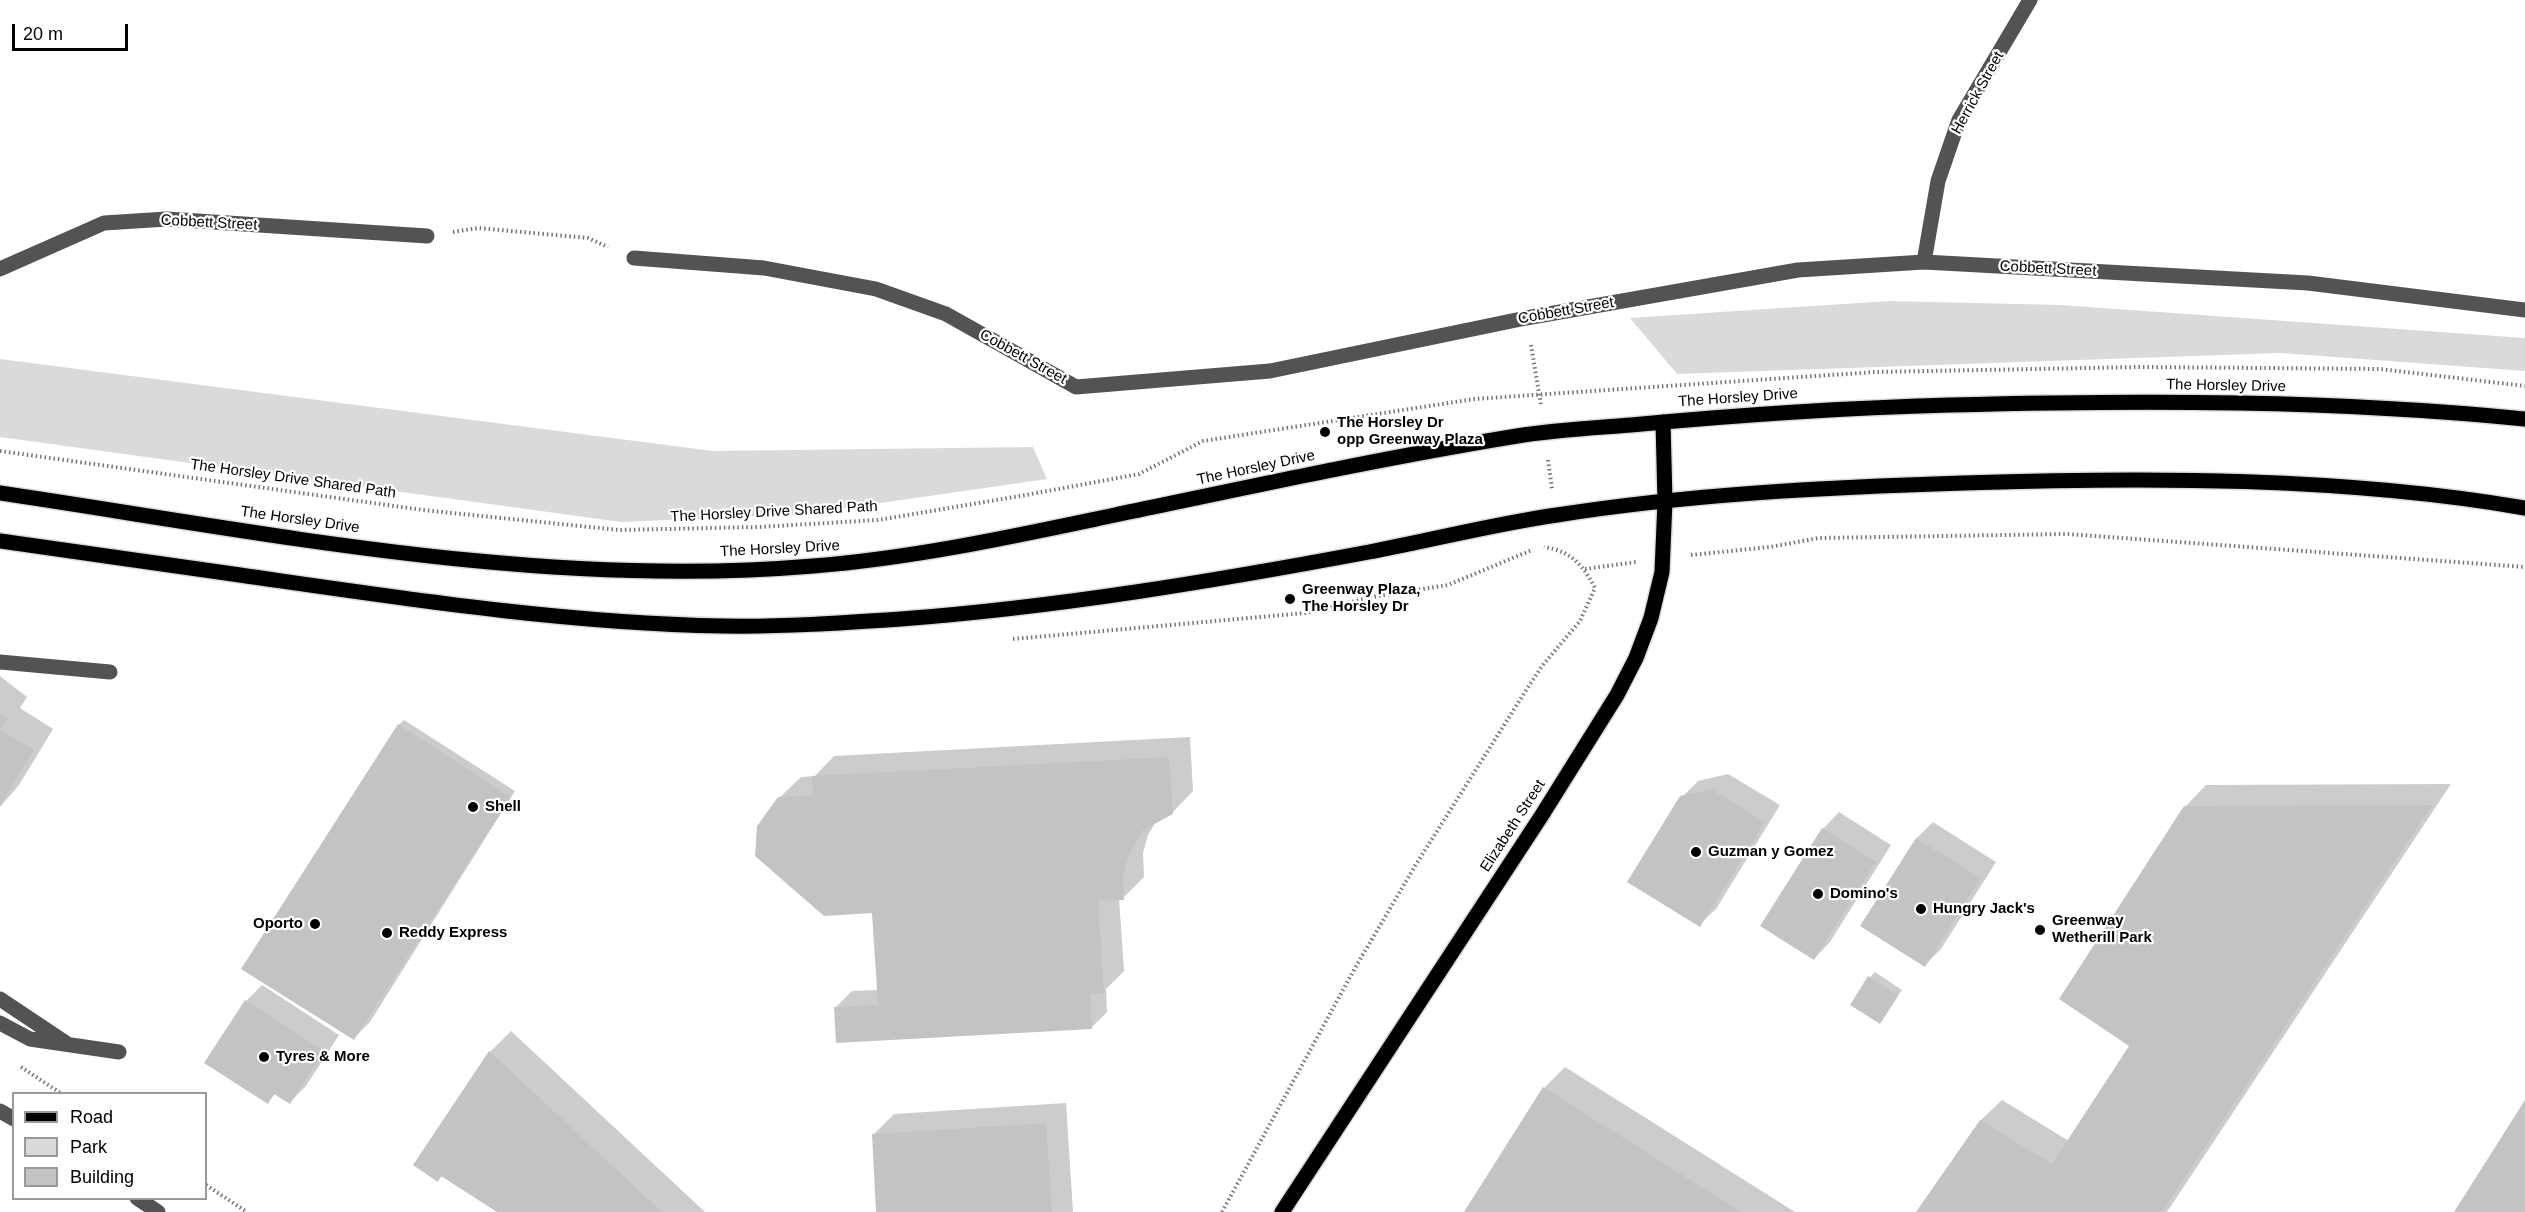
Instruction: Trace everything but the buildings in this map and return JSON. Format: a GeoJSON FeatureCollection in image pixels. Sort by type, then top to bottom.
{"type":"FeatureCollection","features":[{"type":"Feature","properties":{"kind":"main road","name":"The Horsley Drive"},"geometry":{"type":"LineString","coordinates":[[0,493],[262,533],[460,560],[631,573],[810,567],[905,556],[1022,535],[1405,456],[1545,433],[1663,422],[1840,408],[2130,402],[2243,403],[2450,412],[2525,419]]}},
{"type":"Feature","properties":{"kind":"main road","name":"Elizabeth Street"},"geometry":{"type":"LineString","coordinates":[[1282,1212],[1542,815],[1617,695],[1636,658],[1652,618],[1662,572],[1665,501],[1663,422]]}},
{"type":"Feature","properties":{"kind":"main road"},"geometry":{"type":"LineString","coordinates":[[0,541],[430,603],[543,615],[729,626],[898,619],[1020,608],[1189,585],[1555,515],[1665,501],[1774,492],[2076,480],[2277,483],[2460,497],[2525,508]]}},
{"type":"Feature","properties":{"kind":"street","name":"Herrick Street"},"geometry":{"type":"LineString","coordinates":[[1924,262],[1938,181],[1959,120],[2030,0]]}},
{"type":"Feature","properties":{"kind":"street","name":"Cobbett Street"},"geometry":{"type":"LineString","coordinates":[[0,269],[104,223],[167,219],[427,236]]}},
{"type":"Feature","properties":{"kind":"street","name":"Cobbett Street"},"geometry":{"type":"LineString","coordinates":[[634,258],[764,268],[876,289],[946,314],[1076,387],[1270,371],[1526,318],[1798,270],[1924,262],[2308,283],[2525,310]]}},
{"type":"Feature","properties":{"kind":"street"},"geometry":{"type":"LineString","coordinates":[[0,662],[110,672]]}},
{"type":"Feature","properties":{"kind":"street"},"geometry":{"type":"LineString","coordinates":[[0,999],[70,1046]]}},
{"type":"Feature","properties":{"kind":"street"},"geometry":{"type":"LineString","coordinates":[[0,1023],[30,1039],[119,1052]]}},
{"type":"Feature","properties":{"kind":"street"},"geometry":{"type":"LineString","coordinates":[[140,1200],[158,1212]]}},
{"type":"Feature","properties":{"kind":"path"},"geometry":{"type":"LineString","coordinates":[[427,236],[478,228],[588,238],[634,258]]}},
{"type":"Feature","properties":{"kind":"path"},"geometry":{"type":"LineString","coordinates":[[1526,318],[1545,433],[1555,515]]}},
{"type":"Feature","properties":{"kind":"path","name":"The Horsley Drive Shared Path"},"geometry":{"type":"LineString","coordinates":[[0,451],[423,510],[619,530],[759,527],[878,520],[1003,499],[1139,474],[1203,441],[1474,399],[1539,395]]}},
{"type":"Feature","properties":{"kind":"path"},"geometry":{"type":"LineString","coordinates":[[1754,548],[1819,538],[2067,534],[2525,567]]}},
{"type":"Feature","properties":{"kind":"path"},"geometry":{"type":"LineString","coordinates":[[1009,639],[1305,612],[1373,597],[1448,585],[1540,547],[1558,549],[1572,557],[1585,569],[1595,588],[1580,621],[1536,675],[1414,866],[1355,968],[1222,1212]]}},
{"type":"Feature","properties":{"kind":"path"},"geometry":{"type":"LineString","coordinates":[[18,1065],[59,1092]]}},
{"type":"Feature","properties":{"kind":"path"},"geometry":{"type":"LineString","coordinates":[[207,1186],[247,1212]]}},
{"type":"Feature","properties":{"kind":"green space"},"geometry":{"type":"Polygon","coordinates":[[[1889,301],[2060,305],[2525,338],[2525,371],[2280,353],[1677,374],[1630,318],[1889,301]]]}},
{"type":"Feature","properties":{"kind":"green space"},"geometry":{"type":"Polygon","coordinates":[[[0,359],[713,451],[1033,447],[1047,479],[804,514],[621,522],[0,437],[0,359]]]}},
{"type":"Feature","properties":{"kind":"place","name":"The Horsley Dr opp Greenway Plaza"},"geometry":{"type":"Point","coordinates":[1325,432]}},
{"type":"Feature","properties":{"kind":"place","name":"Greenway Plaza, The Horsley Dr"},"geometry":{"type":"Point","coordinates":[1290,599]}},
{"type":"Feature","properties":{"kind":"place","name":"Shell"},"geometry":{"type":"Point","coordinates":[473,807]}},
{"type":"Feature","properties":{"kind":"place","name":"Guzman y Gomez"},"geometry":{"type":"Point","coordinates":[1696,852]}},
{"type":"Feature","properties":{"kind":"place","name":"Domino's"},"geometry":{"type":"Point","coordinates":[1818,894]}},
{"type":"Feature","properties":{"kind":"place","name":"Hungry Jack's"},"geometry":{"type":"Point","coordinates":[1921,909]}},
{"type":"Feature","properties":{"kind":"place","name":"Oporto"},"geometry":{"type":"Point","coordinates":[315,924]}},
{"type":"Feature","properties":{"kind":"place","name":"Greenway Wetherill Park"},"geometry":{"type":"Point","coordinates":[2040,930]}},
{"type":"Feature","properties":{"kind":"place","name":"Reddy Express"},"geometry":{"type":"Point","coordinates":[387,933]}},
{"type":"Feature","properties":{"kind":"place","name":"Tyres & More"},"geometry":{"type":"Point","coordinates":[264,1057]}}]}
